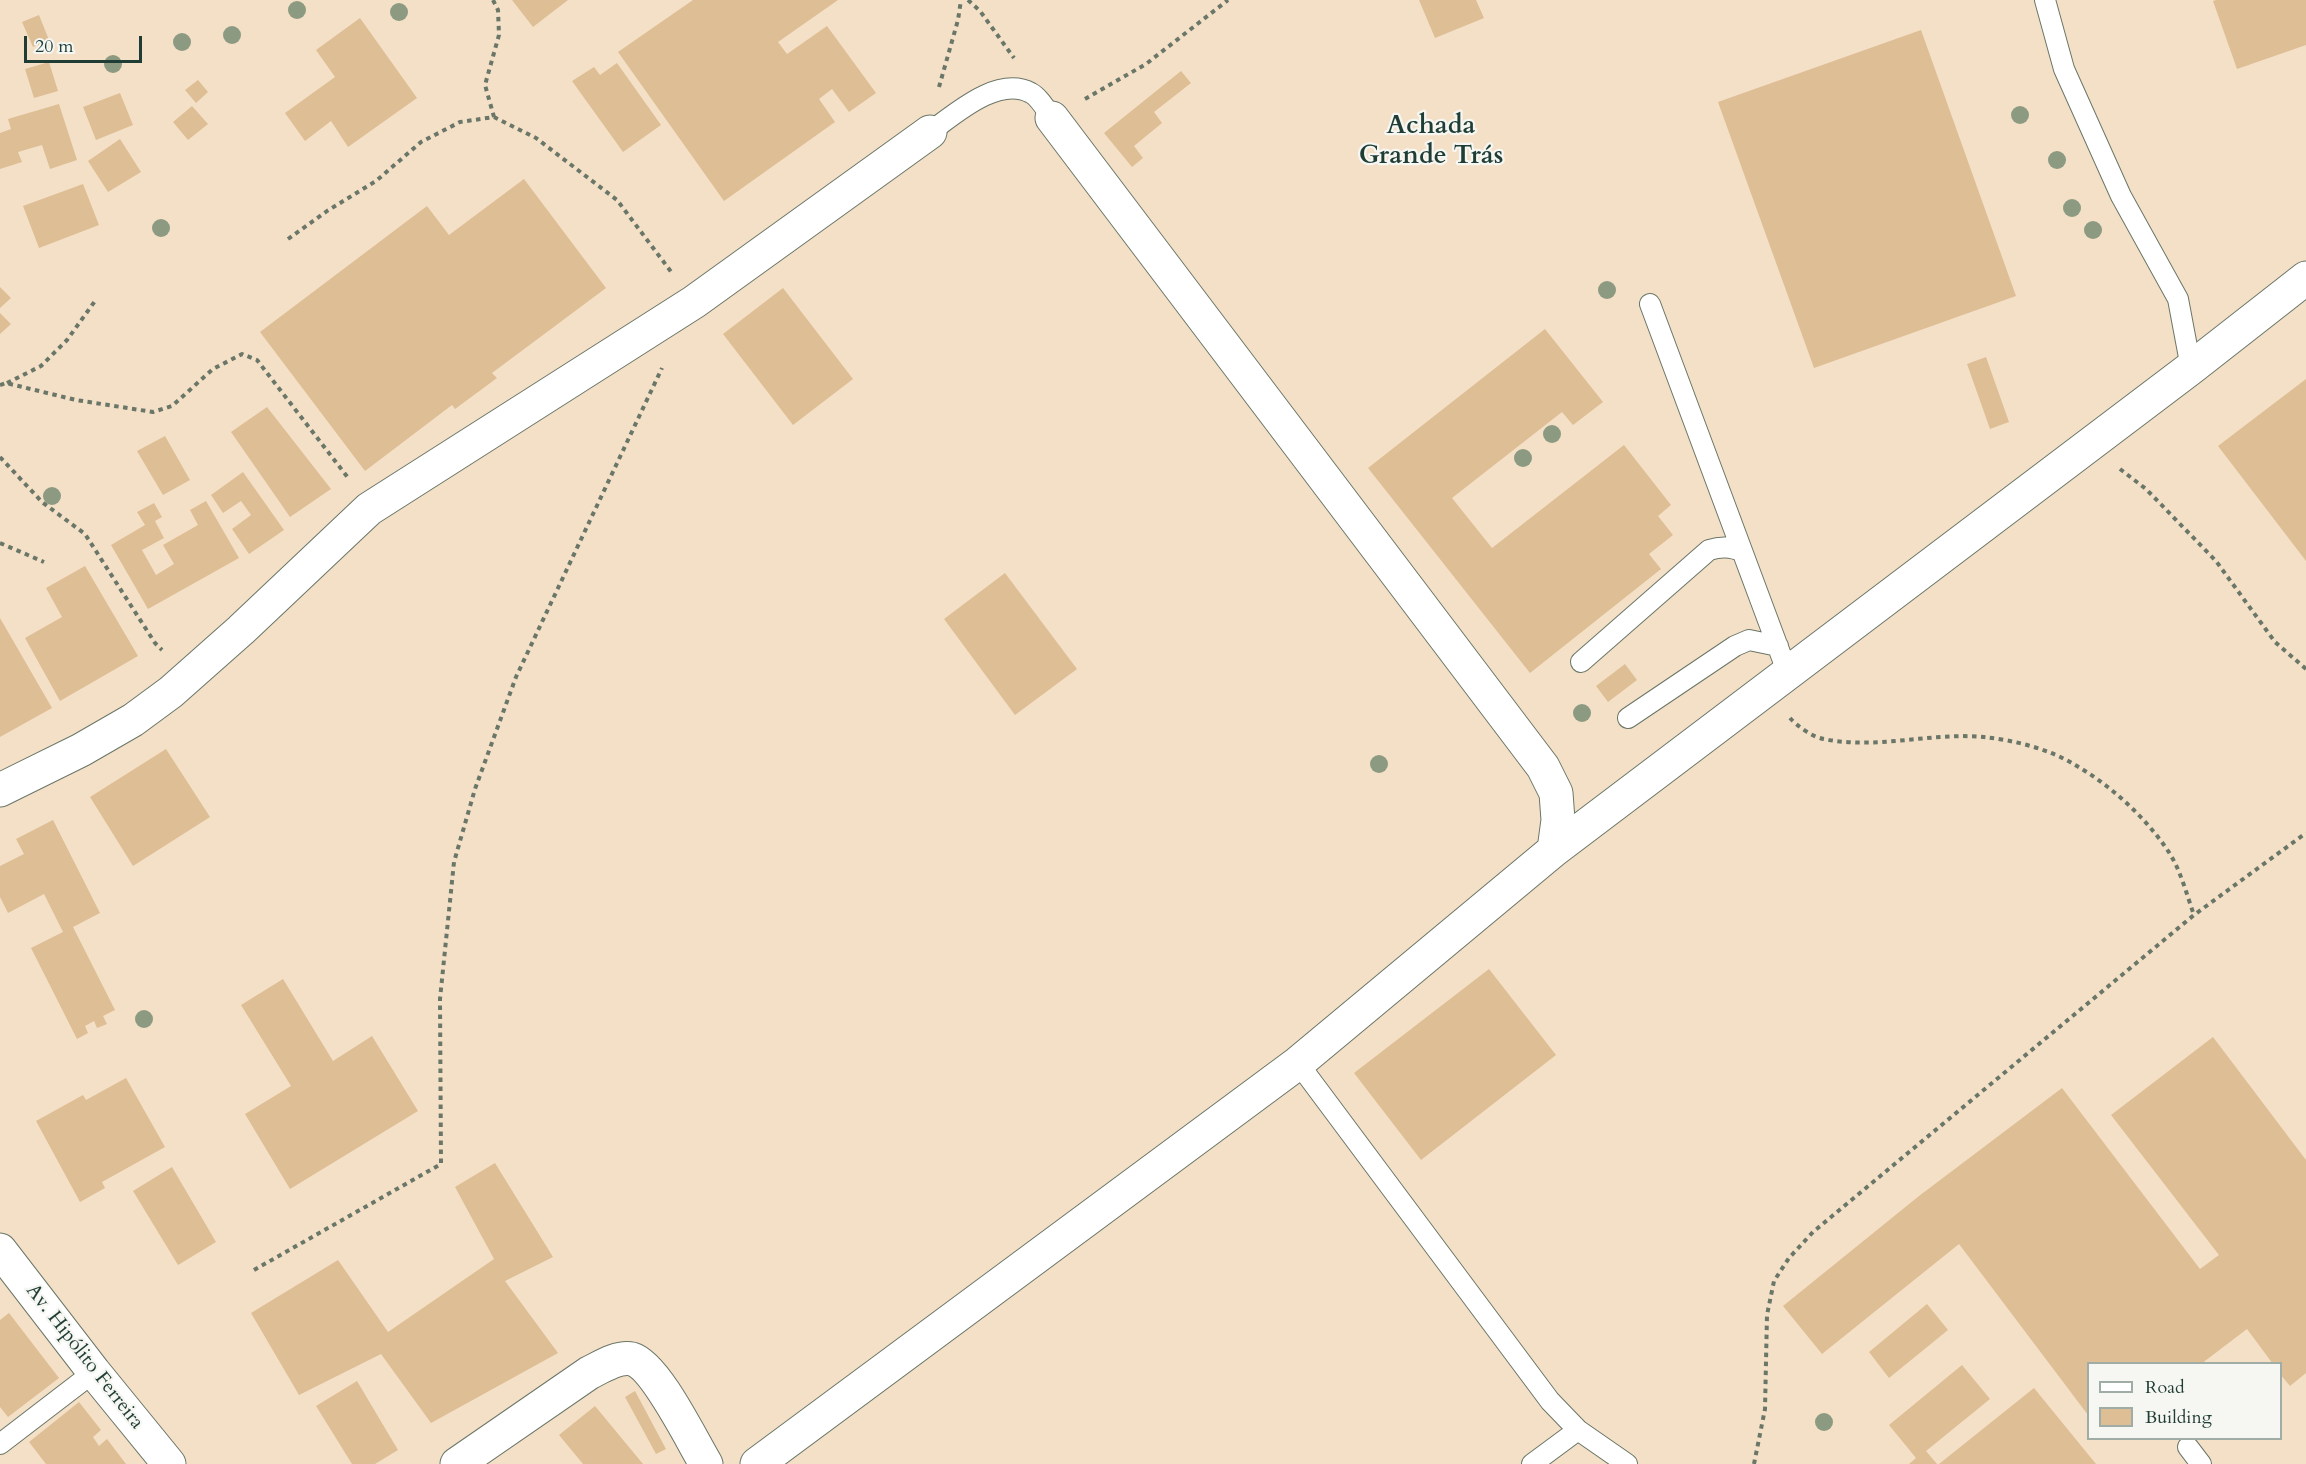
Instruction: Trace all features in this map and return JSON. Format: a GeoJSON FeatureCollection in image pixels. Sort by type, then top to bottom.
{"type":"FeatureCollection","features":[{"type":"Feature","properties":{"kind":"street"},"geometry":{"type":"LineString","coordinates":[[1052,118],[1543,767],[1556,794],[1558,820],[1554,850]]}},
{"type":"Feature","properties":{"kind":"street"},"geometry":{"type":"LineString","coordinates":[[0,790],[81,750],[133,720],[171,693],[369,509],[694,302],[930,132]]}},
{"type":"Feature","properties":{"kind":"street"},"geometry":{"type":"LineString","coordinates":[[757,1464],[1298,1063],[1554,850],[1778,670],[2089,444],[2306,278]]}},
{"type":"Feature","properties":{"kind":"street","name":"Av. Hipólito Ferreira"},"geometry":{"type":"LineString","coordinates":[[0,1250],[94,1372],[169,1464]]}},
{"type":"Feature","properties":{"kind":"street"},"geometry":{"type":"LineString","coordinates":[[457,1464],[589,1374],[612,1362],[630,1359],[643,1364],[655,1377],[706,1464]]}},
{"type":"Feature","properties":{"kind":"lane"},"geometry":{"type":"LineString","coordinates":[[2045,0],[2064,69],[2121,196],[2178,299],[2191,368]]}},
{"type":"Feature","properties":{"kind":"lane"},"geometry":{"type":"LineString","coordinates":[[930,132],[966,106],[989,93],[1011,88],[1032,93],[1052,118]]}},
{"type":"Feature","properties":{"kind":"lane"},"geometry":{"type":"LineString","coordinates":[[1650,304],[1742,551],[1778,670]]}},
{"type":"Feature","properties":{"kind":"lane"},"geometry":{"type":"LineString","coordinates":[[1581,662],[1709,550],[1731,547],[1742,551]]}},
{"type":"Feature","properties":{"kind":"lane"},"geometry":{"type":"LineString","coordinates":[[1628,718],[1735,646],[1749,640],[1778,670]]}},
{"type":"Feature","properties":{"kind":"lane"},"geometry":{"type":"LineString","coordinates":[[1298,1063],[1550,1401],[1578,1430],[1627,1464]]}},
{"type":"Feature","properties":{"kind":"lane"},"geometry":{"type":"LineString","coordinates":[[0,1444],[94,1372]]}},
{"type":"Feature","properties":{"kind":"lane"},"geometry":{"type":"LineString","coordinates":[[1532,1464],[1578,1430]]}},
{"type":"Feature","properties":{"kind":"lane"},"geometry":{"type":"LineString","coordinates":[[2188,1447],[2201,1464]]}},
{"type":"Feature","properties":{"kind":"path"},"geometry":{"type":"LineString","coordinates":[[493,0],[498,10],[499,35],[485,85],[494,117]]}},
{"type":"Feature","properties":{"kind":"path"},"geometry":{"type":"LineString","coordinates":[[930,132],[961,0]]}},
{"type":"Feature","properties":{"kind":"path"},"geometry":{"type":"LineString","coordinates":[[1052,118],[1146,64],[1228,0]]}},
{"type":"Feature","properties":{"kind":"path"},"geometry":{"type":"LineString","coordinates":[[288,239],[327,210],[376,181],[421,142],[460,122],[494,117],[536,138],[617,201],[694,302]]}},
{"type":"Feature","properties":{"kind":"path"},"geometry":{"type":"LineString","coordinates":[[0,385],[40,366],[67,340],[94,301]]}},
{"type":"Feature","properties":{"kind":"path"},"geometry":{"type":"LineString","coordinates":[[6,383],[76,400],[153,412],[172,406],[213,369],[242,354],[256,360],[369,509]]}},
{"type":"Feature","properties":{"kind":"path"},"geometry":{"type":"LineString","coordinates":[[254,1270],[441,1164],[440,999],[454,862],[475,789],[516,677],[663,366]]}},
{"type":"Feature","properties":{"kind":"path"},"geometry":{"type":"LineString","coordinates":[[2089,444],[2146,489],[2216,561],[2275,642],[2306,669]]}},
{"type":"Feature","properties":{"kind":"path"},"geometry":{"type":"LineString","coordinates":[[0,457],[42,502],[85,534],[155,643],[188,676]]}},
{"type":"Feature","properties":{"kind":"path"},"geometry":{"type":"LineString","coordinates":[[0,543],[44,562]]}},
{"type":"Feature","properties":{"kind":"path"},"geometry":{"type":"LineString","coordinates":[[1778,670],[1796,724],[1822,739],[1860,742],[1914,738],[1984,737],[2034,747],[2074,764],[2109,789],[2138,815],[2167,849],[2181,876],[2194,915]]}},
{"type":"Feature","properties":{"kind":"path"},"geometry":{"type":"LineString","coordinates":[[1754,1464],[1765,1408],[1767,1315],[1774,1281],[1789,1258],[1822,1224],[2194,915],[2306,833]]}},
{"type":"Feature","properties":{"kind":"building"},"geometry":{"type":"Polygon","coordinates":[[[512,0],[568,0],[533,27],[512,0]]]}},
{"type":"Feature","properties":{"kind":"building"},"geometry":{"type":"Polygon","coordinates":[[[693,0],[838,0],[778,42],[787,54],[827,26],[876,93],[849,112],[832,89],[819,99],[835,122],[724,201],[618,52],[693,0]]]}},
{"type":"Feature","properties":{"kind":"building"},"geometry":{"type":"Polygon","coordinates":[[[1419,0],[1476,0],[1484,18],[1435,38],[1419,0]]]}},
{"type":"Feature","properties":{"kind":"building"},"geometry":{"type":"Polygon","coordinates":[[[2306,0],[2306,45],[2237,69],[2213,1],[2306,0]]]}},
{"type":"Feature","properties":{"kind":"building"},"geometry":{"type":"Polygon","coordinates":[[[39,15],[49,40],[33,47],[22,22],[39,15]]]}},
{"type":"Feature","properties":{"kind":"building"},"geometry":{"type":"Polygon","coordinates":[[[360,18],[417,98],[348,147],[331,121],[305,141],[285,113],[335,77],[316,50],[360,18]]]}},
{"type":"Feature","properties":{"kind":"building"},"geometry":{"type":"Polygon","coordinates":[[[1921,30],[2016,296],[1814,368],[1718,102],[1921,30]]]}},
{"type":"Feature","properties":{"kind":"building"},"geometry":{"type":"Polygon","coordinates":[[[49,62],[58,91],[34,98],[25,69],[49,62]]]}},
{"type":"Feature","properties":{"kind":"building"},"geometry":{"type":"Polygon","coordinates":[[[617,63],[661,125],[623,152],[572,81],[594,67],[600,75],[617,63]]]}},
{"type":"Feature","properties":{"kind":"building"},"geometry":{"type":"Polygon","coordinates":[[[1181,71],[1191,83],[1154,112],[1162,123],[1134,146],[1143,158],[1132,167],[1104,133],[1181,71]]]}},
{"type":"Feature","properties":{"kind":"building"},"geometry":{"type":"Polygon","coordinates":[[[198,80],[208,92],[196,103],[185,90],[198,80]]]}},
{"type":"Feature","properties":{"kind":"building"},"geometry":{"type":"Polygon","coordinates":[[[120,93],[133,125],[96,140],[83,107],[120,93]]]}},
{"type":"Feature","properties":{"kind":"building"},"geometry":{"type":"Polygon","coordinates":[[[59,104],[77,160],[50,169],[42,145],[18,152],[22,162],[0,169],[0,133],[11,129],[8,119],[59,104]]]}},
{"type":"Feature","properties":{"kind":"building"},"geometry":{"type":"Polygon","coordinates":[[[192,106],[208,124],[188,140],[173,122],[192,106]]]}},
{"type":"Feature","properties":{"kind":"building"},"geometry":{"type":"Polygon","coordinates":[[[120,139],[141,172],[108,192],[88,161],[120,139]]]}},
{"type":"Feature","properties":{"kind":"building"},"geometry":{"type":"Polygon","coordinates":[[[524,179],[606,288],[492,373],[497,378],[455,409],[452,405],[365,471],[260,332],[427,206],[449,235],[524,179]]]}},
{"type":"Feature","properties":{"kind":"building"},"geometry":{"type":"Polygon","coordinates":[[[83,184],[99,225],[39,248],[23,206],[83,184]]]}},
{"type":"Feature","properties":{"kind":"building"},"geometry":{"type":"Polygon","coordinates":[[[0,287],[11,298],[0,308],[0,287]]]}},
{"type":"Feature","properties":{"kind":"building"},"geometry":{"type":"Polygon","coordinates":[[[783,288],[853,379],[793,425],[723,334],[783,288]]]}},
{"type":"Feature","properties":{"kind":"building"},"geometry":{"type":"Polygon","coordinates":[[[0,313],[11,324],[0,334],[0,313]]]}},
{"type":"Feature","properties":{"kind":"building"},"geometry":{"type":"Polygon","coordinates":[[[1545,329],[1603,402],[1573,425],[1562,412],[1452,498],[1492,548],[1624,445],[1671,505],[1658,516],[1673,535],[1649,554],[1661,569],[1530,673],[1368,468],[1545,329]]]}},
{"type":"Feature","properties":{"kind":"building"},"geometry":{"type":"Polygon","coordinates":[[[1986,357],[2009,422],[1990,429],[1967,364],[1986,357]]]}},
{"type":"Feature","properties":{"kind":"building"},"geometry":{"type":"Polygon","coordinates":[[[2306,379],[2306,561],[2218,446],[2306,379]]]}},
{"type":"Feature","properties":{"kind":"building"},"geometry":{"type":"Polygon","coordinates":[[[267,407],[331,489],[290,517],[231,432],[267,407]]]}},
{"type":"Feature","properties":{"kind":"building"},"geometry":{"type":"Polygon","coordinates":[[[165,436],[190,480],[163,495],[137,451],[165,436]]]}},
{"type":"Feature","properties":{"kind":"building"},"geometry":{"type":"Polygon","coordinates":[[[243,472],[284,530],[249,554],[232,529],[251,515],[241,501],[223,513],[211,495],[243,472]]]}},
{"type":"Feature","properties":{"kind":"building"},"geometry":{"type":"Polygon","coordinates":[[[206,501],[239,558],[148,609],[111,545],[145,525],[137,512],[154,503],[162,517],[155,521],[164,538],[142,550],[156,575],[174,564],[163,545],[198,525],[190,510],[206,501]]]}},
{"type":"Feature","properties":{"kind":"building"},"geometry":{"type":"Polygon","coordinates":[[[85,566],[138,656],[60,701],[25,638],[62,617],[46,588],[85,566]]]}},
{"type":"Feature","properties":{"kind":"building"},"geometry":{"type":"Polygon","coordinates":[[[1005,573],[1077,669],[1015,715],[944,619],[1005,573]]]}},
{"type":"Feature","properties":{"kind":"building"},"geometry":{"type":"Polygon","coordinates":[[[0,618],[52,708],[0,737],[0,618]]]}},
{"type":"Feature","properties":{"kind":"building"},"geometry":{"type":"Polygon","coordinates":[[[1625,664],[1637,680],[1608,702],[1596,686],[1625,664]]]}},
{"type":"Feature","properties":{"kind":"building"},"geometry":{"type":"Polygon","coordinates":[[[166,749],[210,817],[133,866],[90,797],[166,749]]]}},
{"type":"Feature","properties":{"kind":"building"},"geometry":{"type":"Polygon","coordinates":[[[53,820],[100,913],[73,927],[115,1010],[103,1016],[107,1024],[97,1028],[94,1021],[85,1026],[88,1033],[77,1039],[31,948],[63,932],[44,894],[8,913],[0,897],[0,866],[24,854],[16,839],[53,820]]]}},
{"type":"Feature","properties":{"kind":"building"},"geometry":{"type":"Polygon","coordinates":[[[1489,969],[1556,1055],[1421,1160],[1354,1073],[1489,969]]]}},
{"type":"Feature","properties":{"kind":"building"},"geometry":{"type":"Polygon","coordinates":[[[283,979],[333,1061],[372,1036],[418,1111],[290,1189],[245,1114],[291,1086],[241,1005],[283,979]]]}},
{"type":"Feature","properties":{"kind":"building"},"geometry":{"type":"Polygon","coordinates":[[[2213,1037],[2306,1160],[2306,1373],[2290,1386],[2282,1376],[2282,1362],[2272,1362],[2247,1329],[2204,1362],[2087,1362],[2087,1414],[1959,1244],[1822,1354],[1783,1306],[1919,1196],[2062,1088],[2200,1269],[2219,1255],[2111,1115],[2213,1037]]]}},
{"type":"Feature","properties":{"kind":"building"},"geometry":{"type":"Polygon","coordinates":[[[126,1078],[165,1147],[102,1182],[105,1188],[80,1202],[36,1121],[83,1095],[86,1100],[126,1078]]]}},
{"type":"Feature","properties":{"kind":"building"},"geometry":{"type":"Polygon","coordinates":[[[495,1163],[553,1257],[505,1281],[558,1353],[431,1423],[381,1354],[299,1395],[251,1313],[338,1260],[388,1332],[494,1259],[455,1187],[495,1163]]]}},
{"type":"Feature","properties":{"kind":"building"},"geometry":{"type":"Polygon","coordinates":[[[172,1167],[216,1242],[178,1265],[133,1191],[172,1167]]]}},
{"type":"Feature","properties":{"kind":"building"},"geometry":{"type":"Polygon","coordinates":[[[1927,1304],[1948,1330],[1889,1378],[1869,1352],[1927,1304]]]}},
{"type":"Feature","properties":{"kind":"building"},"geometry":{"type":"Polygon","coordinates":[[[9,1313],[59,1378],[8,1417],[0,1407],[0,1320],[9,1313]]]}},
{"type":"Feature","properties":{"kind":"building"},"geometry":{"type":"Polygon","coordinates":[[[1962,1365],[1990,1399],[1926,1451],[1937,1464],[1909,1464],[1916,1458],[1889,1425],[1962,1365]]]}},
{"type":"Feature","properties":{"kind":"building"},"geometry":{"type":"Polygon","coordinates":[[[357,1381],[398,1450],[375,1464],[352,1464],[316,1406],[357,1381]]]}},
{"type":"Feature","properties":{"kind":"building"},"geometry":{"type":"Polygon","coordinates":[[[2034,1388],[2096,1464],[1939,1464],[2034,1388]]]}},
{"type":"Feature","properties":{"kind":"building"},"geometry":{"type":"Polygon","coordinates":[[[635,1391],[666,1449],[656,1454],[625,1397],[635,1391]]]}},
{"type":"Feature","properties":{"kind":"building"},"geometry":{"type":"Polygon","coordinates":[[[79,1402],[101,1430],[93,1437],[99,1446],[107,1439],[126,1464],[46,1464],[29,1442],[79,1402]]]}},
{"type":"Feature","properties":{"kind":"building"},"geometry":{"type":"Polygon","coordinates":[[[595,1406],[643,1464],[583,1464],[559,1435],[595,1406]]]}},
{"type":"Feature","properties":{"kind":"district","name":"Achada Grande Trás"},"geometry":{"type":"Point","coordinates":[1431,142]}}]}
